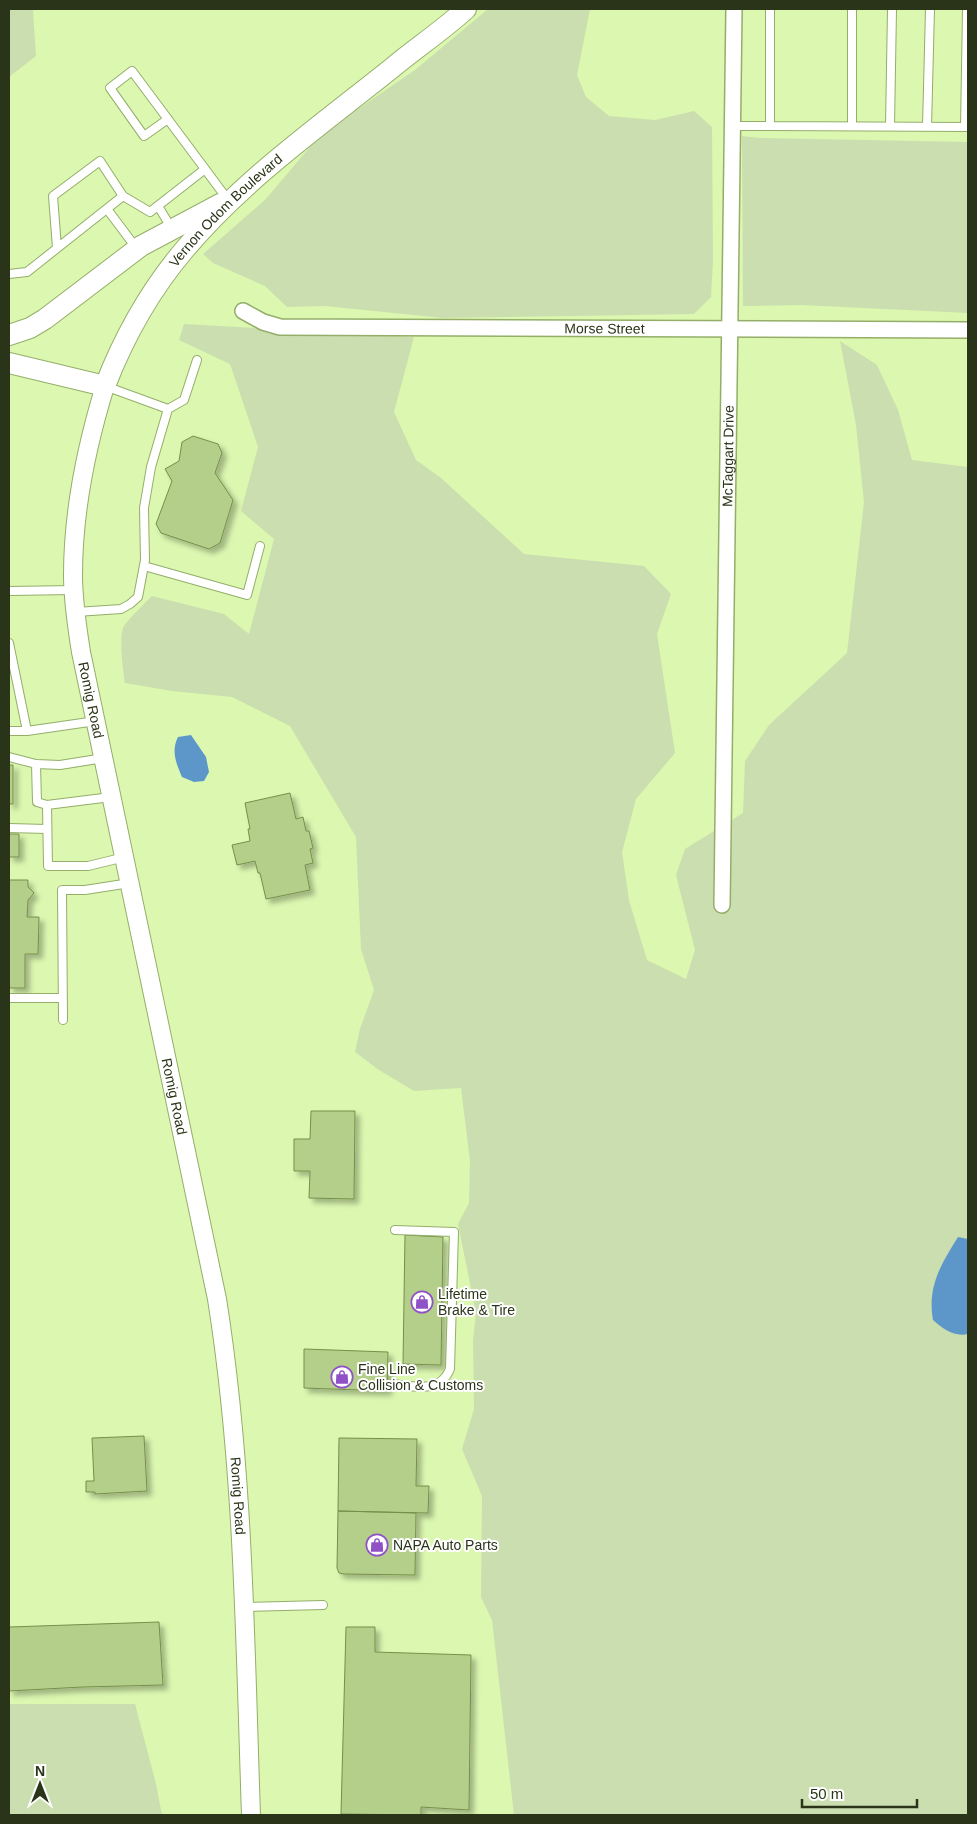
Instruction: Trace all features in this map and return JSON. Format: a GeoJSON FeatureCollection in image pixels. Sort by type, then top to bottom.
{"type":"FeatureCollection","features":[{"type":"Feature","properties":{"kind":"main road","name":"Vernon Odom Boulevard"},"geometry":{"type":"LineString","coordinates":[[105,386],[123,344],[135,322],[171,266],[231,198],[466,9]]}},
{"type":"Feature","properties":{"kind":"main road"},"geometry":{"type":"LineString","coordinates":[[9,335],[30,328],[50,316],[137,249],[231,198]]}},
{"type":"Feature","properties":{"kind":"main road"},"geometry":{"type":"LineString","coordinates":[[9,363],[105,386]]}},
{"type":"Feature","properties":{"kind":"street","name":"McTaggart Drive"},"geometry":{"type":"LineString","coordinates":[[722,905],[734,9]]}},
{"type":"Feature","properties":{"kind":"street","name":"Morse Street"},"geometry":{"type":"LineString","coordinates":[[243,311],[263,322],[280,327],[968,330]]}},
{"type":"Feature","properties":{"kind":"street","name":"Romig Road"},"geometry":{"type":"LineString","coordinates":[[105,386],[87,450],[76,513],[73,577],[76,612],[81,652],[221,1326],[232,1412],[243,1607],[251,1815]]}},
{"type":"Feature","properties":{"kind":"lane"},"geometry":{"type":"LineString","coordinates":[[770,9],[770,126]]}},
{"type":"Feature","properties":{"kind":"lane"},"geometry":{"type":"LineString","coordinates":[[852,9],[852,126]]}},
{"type":"Feature","properties":{"kind":"lane"},"geometry":{"type":"LineString","coordinates":[[890,126],[892,9]]}},
{"type":"Feature","properties":{"kind":"lane"},"geometry":{"type":"LineString","coordinates":[[928,127],[930,9]]}},
{"type":"Feature","properties":{"kind":"lane"},"geometry":{"type":"LineString","coordinates":[[732,126],[966,127],[966,9]]}},
{"type":"Feature","properties":{"kind":"lane"},"geometry":{"type":"LineString","coordinates":[[168,119],[144,136],[110,88],[132,71],[168,119],[205,169],[231,198]]}},
{"type":"Feature","properties":{"kind":"lane"},"geometry":{"type":"LineString","coordinates":[[57,248],[53,196],[100,161],[123,196],[150,212],[205,169]]}},
{"type":"Feature","properties":{"kind":"lane"},"geometry":{"type":"LineString","coordinates":[[9,274],[27,272],[123,196]]}},
{"type":"Feature","properties":{"kind":"lane"},"geometry":{"type":"LineString","coordinates":[[158,206],[172,229]]}},
{"type":"Feature","properties":{"kind":"lane"},"geometry":{"type":"LineString","coordinates":[[107,209],[137,249]]}},
{"type":"Feature","properties":{"kind":"lane"},"geometry":{"type":"LineString","coordinates":[[105,386],[168,408],[184,400],[197,360]]}},
{"type":"Feature","properties":{"kind":"lane"},"geometry":{"type":"LineString","coordinates":[[76,612],[121,609],[138,597],[144,566],[144,508],[151,467],[168,408]]}},
{"type":"Feature","properties":{"kind":"lane"},"geometry":{"type":"LineString","coordinates":[[144,566],[247,595],[260,546]]}},
{"type":"Feature","properties":{"kind":"lane"},"geometry":{"type":"LineString","coordinates":[[9,591],[74,590]]}},
{"type":"Feature","properties":{"kind":"lane"},"geometry":{"type":"LineString","coordinates":[[9,643],[27,732]]}},
{"type":"Feature","properties":{"kind":"lane"},"geometry":{"type":"LineString","coordinates":[[9,731],[27,732],[96,721]]}},
{"type":"Feature","properties":{"kind":"lane"},"geometry":{"type":"LineString","coordinates":[[9,757],[36,764],[60,765],[104,758]]}},
{"type":"Feature","properties":{"kind":"lane"},"geometry":{"type":"LineString","coordinates":[[36,764],[37,802],[47,805],[112,797]]}},
{"type":"Feature","properties":{"kind":"lane"},"geometry":{"type":"LineString","coordinates":[[47,805],[48,866],[88,866],[124,857]]}},
{"type":"Feature","properties":{"kind":"lane"},"geometry":{"type":"LineString","coordinates":[[9,828],[47,828]]}},
{"type":"Feature","properties":{"kind":"lane"},"geometry":{"type":"LineString","coordinates":[[63,1020],[62,890],[86,890],[130,883]]}},
{"type":"Feature","properties":{"kind":"lane"},"geometry":{"type":"LineString","coordinates":[[9,998],[62,998]]}},
{"type":"Feature","properties":{"kind":"lane"},"geometry":{"type":"LineString","coordinates":[[392,1384],[430,1386],[442,1382],[450,1369],[454,1232],[395,1230]]}},
{"type":"Feature","properties":{"kind":"lane"},"geometry":{"type":"LineString","coordinates":[[243,1607],[323,1605]]}},
{"type":"Feature","properties":{"kind":"green space"},"geometry":{"type":"Polygon","coordinates":[[[9,9],[34,9],[36,56],[9,77],[9,9]]]}},
{"type":"Feature","properties":{"kind":"green space"},"geometry":{"type":"Polygon","coordinates":[[[488,9],[590,9],[577,75],[586,97],[609,116],[655,120],[694,111],[712,127],[713,260],[711,297],[694,314],[443,318],[325,306],[287,307],[265,286],[213,263],[203,254],[265,200],[321,134],[415,70],[488,9]]]}},
{"type":"Feature","properties":{"kind":"green space"},"geometry":{"type":"Polygon","coordinates":[[[742,136],[760,138],[968,142],[968,313],[801,305],[743,306],[742,136]]]}},
{"type":"Feature","properties":{"kind":"green space"},"geometry":{"type":"Polygon","coordinates":[[[184,324],[414,337],[394,412],[416,460],[441,478],[524,554],[644,566],[671,594],[657,634],[675,753],[636,799],[622,852],[629,900],[647,960],[686,979],[695,950],[676,875],[685,849],[743,813],[745,761],[769,725],[847,653],[864,502],[856,425],[840,341],[877,365],[898,410],[912,460],[968,467],[968,1815],[514,1815],[492,1620],[481,1597],[482,1496],[462,1449],[474,1409],[473,1340],[476,1313],[458,1224],[469,1203],[470,1161],[461,1088],[414,1091],[379,1070],[355,1052],[360,1029],[374,990],[361,949],[356,837],[290,726],[232,697],[172,691],[125,683],[121,647],[123,628],[152,596],[224,614],[249,634],[274,539],[241,511],[258,447],[230,364],[179,340],[184,324]]]}},
{"type":"Feature","properties":{"kind":"green space"},"geometry":{"type":"Polygon","coordinates":[[[9,1704],[135,1704],[162,1815],[9,1815],[9,1704]]]}},
{"type":"Feature","properties":{"kind":"water"},"geometry":{"type":"Polygon","coordinates":[[[191,735],[206,757],[209,772],[204,781],[194,782],[182,777],[176,762],[175,747],[178,737],[191,735]]]}},
{"type":"Feature","properties":{"kind":"water"},"geometry":{"type":"Polygon","coordinates":[[[958,1237],[968,1239],[968,1334],[963,1335],[949,1332],[933,1320],[932,1308],[932,1297],[937,1276],[958,1237]]]}},
{"type":"Feature","properties":{"kind":"building"},"geometry":{"type":"Polygon","coordinates":[[[193,436],[218,444],[222,453],[215,473],[233,500],[220,543],[209,549],[161,533],[156,524],[172,481],[165,469],[179,461],[182,442],[193,436]]]}},
{"type":"Feature","properties":{"kind":"building"},"geometry":{"type":"Polygon","coordinates":[[[9,765],[13,765],[13,804],[9,804],[9,765]]]}},
{"type":"Feature","properties":{"kind":"building"},"geometry":{"type":"Polygon","coordinates":[[[290,793],[296,819],[303,817],[313,848],[310,849],[313,863],[305,865],[310,890],[266,899],[255,861],[237,865],[232,845],[250,841],[248,829],[250,829],[245,803],[290,793]]]}},
{"type":"Feature","properties":{"kind":"building"},"geometry":{"type":"Polygon","coordinates":[[[9,834],[19,834],[19,857],[9,857],[9,834]]]}},
{"type":"Feature","properties":{"kind":"building"},"geometry":{"type":"Polygon","coordinates":[[[9,880],[28,880],[28,887],[34,893],[28,900],[27,917],[39,917],[38,954],[25,954],[25,988],[9,988],[9,880]]]}},
{"type":"Feature","properties":{"kind":"building"},"geometry":{"type":"Polygon","coordinates":[[[311,1111],[355,1111],[354,1199],[309,1198],[310,1171],[294,1171],[294,1139],[310,1139],[311,1111]]]}},
{"type":"Feature","properties":{"kind":"building"},"geometry":{"type":"Polygon","coordinates":[[[405,1235],[443,1237],[441,1365],[403,1364],[405,1235]]]}},
{"type":"Feature","properties":{"kind":"building"},"geometry":{"type":"Polygon","coordinates":[[[304,1349],[388,1352],[387,1391],[304,1388],[304,1349]]]}},
{"type":"Feature","properties":{"kind":"building"},"geometry":{"type":"Polygon","coordinates":[[[144,1436],[147,1491],[95,1494],[95,1492],[86,1492],[86,1481],[94,1481],[92,1438],[144,1436]]]}},
{"type":"Feature","properties":{"kind":"building"},"geometry":{"type":"Polygon","coordinates":[[[339,1438],[417,1439],[416,1486],[429,1486],[428,1513],[338,1511],[339,1438]]]}},
{"type":"Feature","properties":{"kind":"building"},"geometry":{"type":"Polygon","coordinates":[[[338,1511],[416,1513],[415,1575],[339,1573],[337,1568],[338,1511]]]}},
{"type":"Feature","properties":{"kind":"building"},"geometry":{"type":"Polygon","coordinates":[[[159,1622],[163,1685],[9,1691],[9,1627],[159,1622]]]}},
{"type":"Feature","properties":{"kind":"building"},"geometry":{"type":"Polygon","coordinates":[[[346,1627],[375,1627],[375,1652],[471,1655],[469,1810],[421,1807],[421,1815],[341,1814],[346,1627]]]}},
{"type":"Feature","properties":{"kind":"place","name":"Lifetime Brake & Tire"},"geometry":{"type":"Point","coordinates":[422,1302]}},
{"type":"Feature","properties":{"kind":"place","name":"Fine Line Collision & Customs"},"geometry":{"type":"Point","coordinates":[342,1377]}},
{"type":"Feature","properties":{"kind":"place","name":"NAPA Auto Parts"},"geometry":{"type":"Point","coordinates":[377,1545]}}]}
